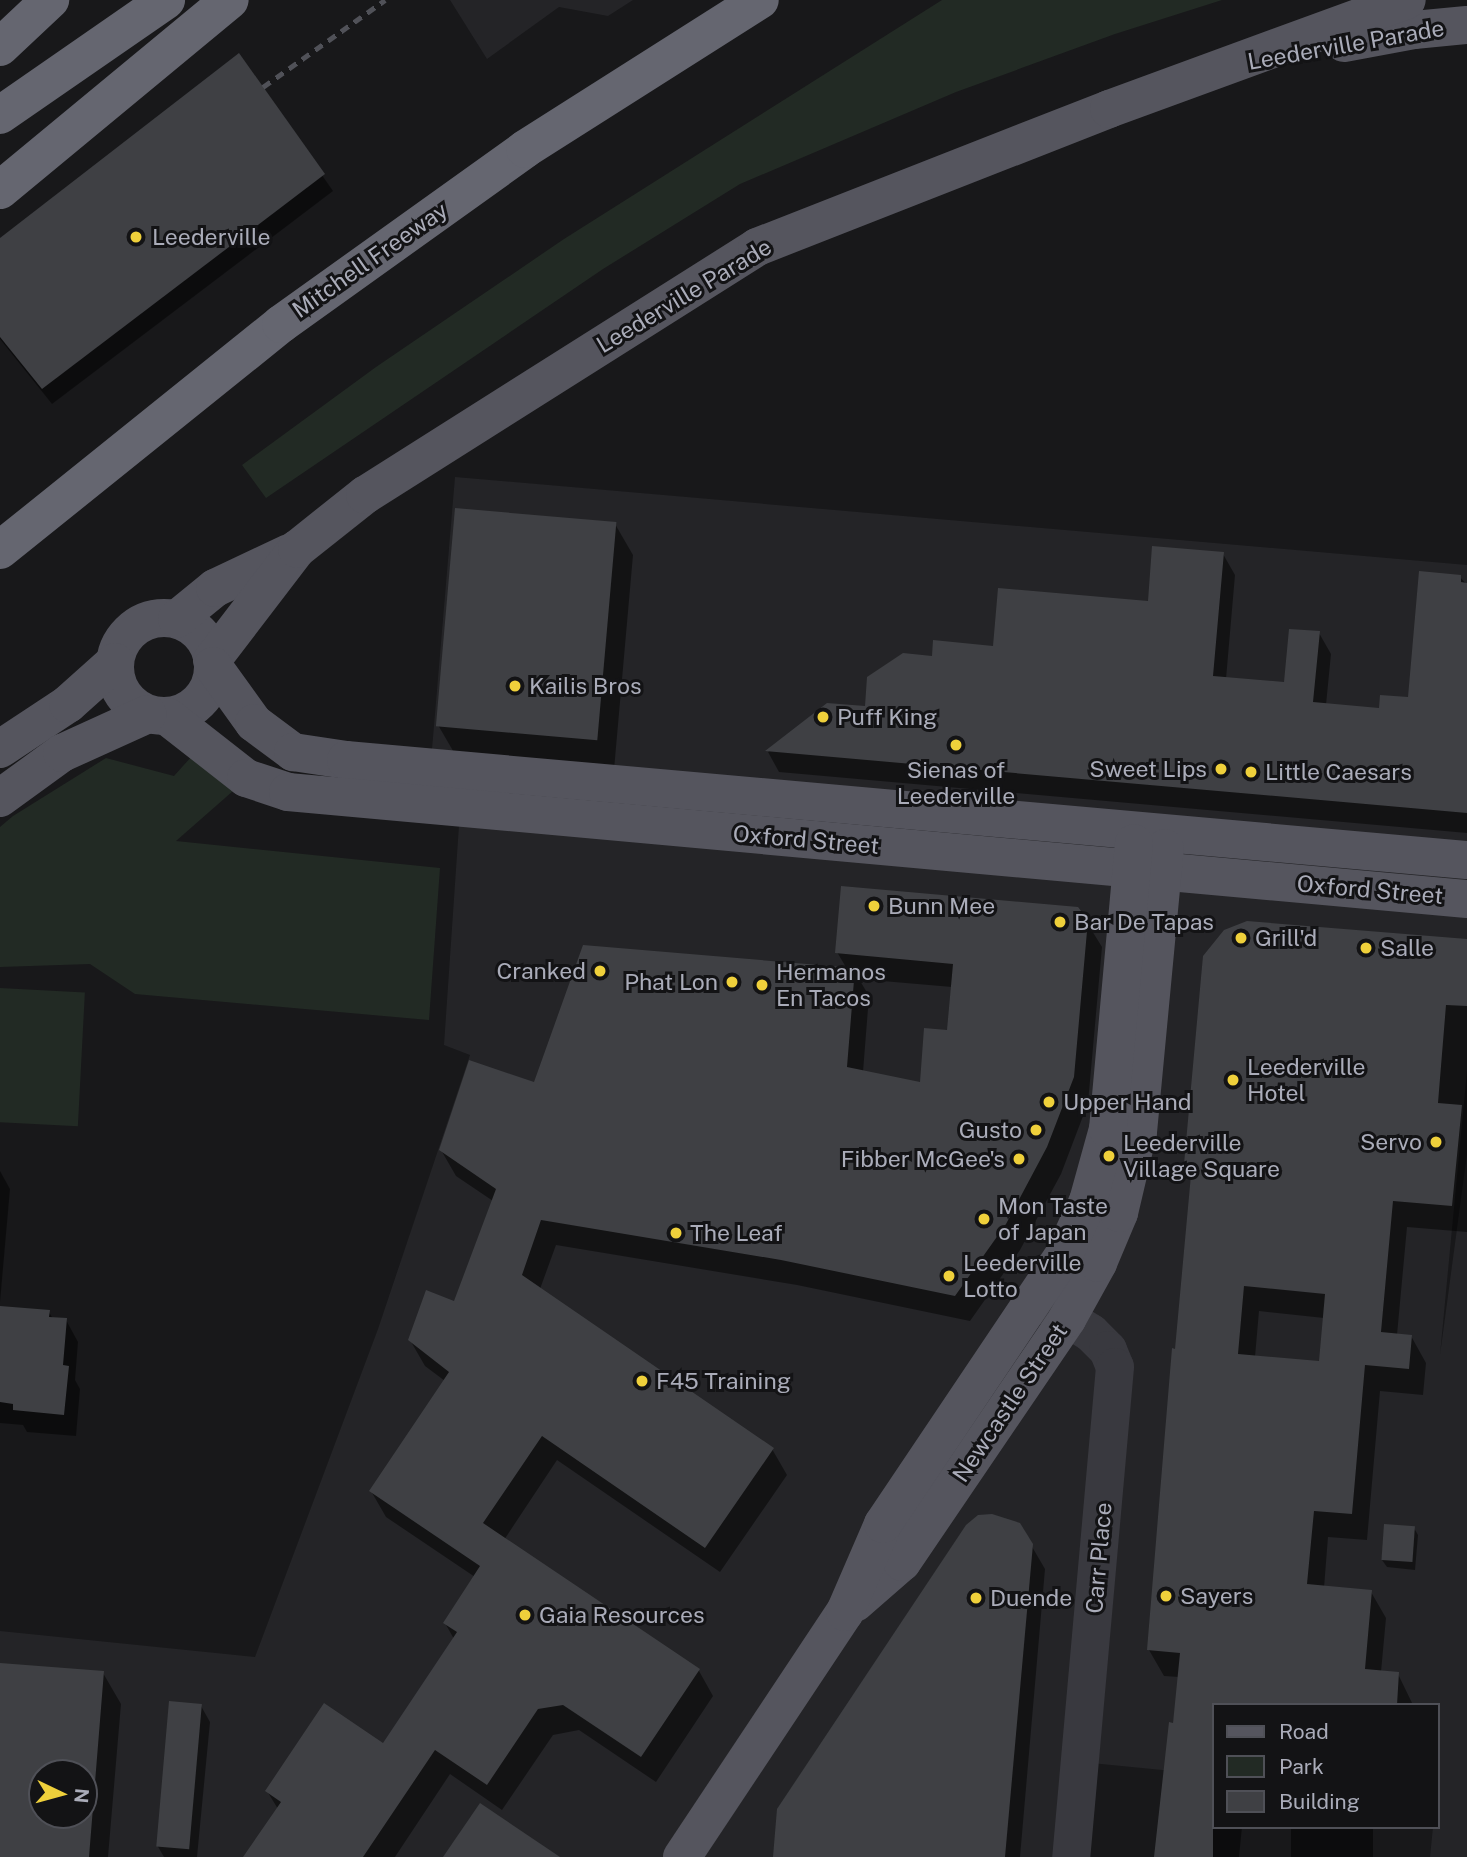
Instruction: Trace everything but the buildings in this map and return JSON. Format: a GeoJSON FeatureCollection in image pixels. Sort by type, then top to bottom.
{"type":"FeatureCollection","features":[{"type":"Feature","properties":{"kind":"highway"},"geometry":{"type":"LineString","coordinates":[[0,47],[50,0]]}},
{"type":"Feature","properties":{"kind":"highway"},"geometry":{"type":"LineString","coordinates":[[0,115],[166,0]]}},
{"type":"Feature","properties":{"kind":"highway"},"geometry":{"type":"LineString","coordinates":[[0,190],[230,0]]}},
{"type":"Feature","properties":{"kind":"highway","name":"Mitchell Freeway"},"geometry":{"type":"LineString","coordinates":[[0,550],[281,324],[525,149],[760,0]]}},
{"type":"Feature","properties":{"kind":"main road","name":"Leederville Parade"},"geometry":{"type":"LineString","coordinates":[[177,619],[215,588],[297,549],[365,495],[757,247],[1407,0]]}},
{"type":"Feature","properties":{"kind":"main road","name":"Leederville Parade"},"geometry":{"type":"LineString","coordinates":[[1225,67],[1414,30],[1467,25]]}},
{"type":"Feature","properties":{"kind":"main road","name":"Leederville Parade"},"geometry":{"type":"LineString","coordinates":[[213,663],[297,549]]}},
{"type":"Feature","properties":{"kind":"main road"},"geometry":{"type":"LineString","coordinates":[[0,798],[62,754],[158,715],[195,706],[211,680],[213,663],[201,635],[177,619],[149,620],[136,626],[125,636],[115,662],[115,678],[122,694],[133,706],[158,715]]}},
{"type":"Feature","properties":{"kind":"main road"},"geometry":{"type":"LineString","coordinates":[[0,749],[68,704],[115,662]]}},
{"type":"Feature","properties":{"kind":"main road","name":"Oxford Street"},"geometry":{"type":"LineString","coordinates":[[213,663],[254,723],[293,752],[346,760],[1467,860]]}},
{"type":"Feature","properties":{"kind":"main road","name":"Oxford Street"},"geometry":{"type":"LineString","coordinates":[[158,715],[246,778],[288,792],[1467,899]]}},
{"type":"Feature","properties":{"kind":"main road","name":"Newcastle Street"},"geometry":{"type":"LineString","coordinates":[[682,1857],[845,1612],[883,1524],[900,1496],[1064,1255],[1088,1201],[1108,1129],[1151,831]]}},
{"type":"Feature","properties":{"kind":"main road","name":"Newcastle Street"},"geometry":{"type":"LineString","coordinates":[[845,1612],[902,1562],[1067,1318],[1098,1263],[1118,1213],[1138,1132],[1147,870]]}},
{"type":"Feature","properties":{"kind":"street","name":"Carr Place"},"geometry":{"type":"LineString","coordinates":[[1035,1298],[1091,1333],[1108,1350],[1115,1367],[1072,1857]]}},
{"type":"Feature","properties":{"kind":"shaded area"},"geometry":{"type":"Polygon","coordinates":[[[450,0],[633,0],[608,16],[559,7],[487,59],[450,0]]]}},
{"type":"Feature","properties":{"kind":"shaded area"},"geometry":{"type":"Polygon","coordinates":[[[455,477],[1467,565],[1467,1071],[1440,1355],[1467,1154],[1467,1857],[1430,1857],[1433,1829],[1439,1829],[1439,1703],[1212,1703],[1212,1775],[1091,1763],[1082,1857],[0,1857],[0,1631],[255,1657],[378,1329],[470,1055],[444,1045],[464,752],[432,749],[455,477]]]}},
{"type":"Feature","properties":{"kind":"green space"},"geometry":{"type":"Polygon","coordinates":[[[942,0],[1222,0],[1115,34],[956,92],[740,184],[603,269],[266,498],[242,465],[376,367],[564,239],[942,0]]]}},
{"type":"Feature","properties":{"kind":"green space"},"geometry":{"type":"Polygon","coordinates":[[[192,756],[233,791],[176,841],[440,868],[429,1020],[135,994],[90,964],[0,967],[0,827],[13,816],[106,758],[174,776],[192,756]]]}},
{"type":"Feature","properties":{"kind":"green space"},"geometry":{"type":"Polygon","coordinates":[[[0,988],[85,992],[78,1126],[0,1122],[0,988]]]}},
{"type":"Feature","properties":{"kind":"railway"},"geometry":{"type":"LineString","coordinates":[[263,87],[385,0]]}},
{"type":"Feature","properties":{"kind":"place","name":"Leederville"},"geometry":{"type":"Point","coordinates":[136,237]}},
{"type":"Feature","properties":{"kind":"place","name":"Kailis Bros"},"geometry":{"type":"Point","coordinates":[515,686]}},
{"type":"Feature","properties":{"kind":"place","name":"Puff King"},"geometry":{"type":"Point","coordinates":[823,717]}},
{"type":"Feature","properties":{"kind":"place","name":"Sienas of Leederville"},"geometry":{"type":"Point","coordinates":[956,745]}},
{"type":"Feature","properties":{"kind":"place","name":"Sweet Lips"},"geometry":{"type":"Point","coordinates":[1221,769]}},
{"type":"Feature","properties":{"kind":"place","name":"Little Caesars"},"geometry":{"type":"Point","coordinates":[1251,772]}},
{"type":"Feature","properties":{"kind":"place","name":"Bunn Mee"},"geometry":{"type":"Point","coordinates":[874,906]}},
{"type":"Feature","properties":{"kind":"place","name":"Bar De Tapas"},"geometry":{"type":"Point","coordinates":[1060,922]}},
{"type":"Feature","properties":{"kind":"place","name":"Grill'd"},"geometry":{"type":"Point","coordinates":[1241,938]}},
{"type":"Feature","properties":{"kind":"place","name":"Salle"},"geometry":{"type":"Point","coordinates":[1366,948]}},
{"type":"Feature","properties":{"kind":"place","name":"Cranked"},"geometry":{"type":"Point","coordinates":[600,971]}},
{"type":"Feature","properties":{"kind":"place","name":"Phat Lon"},"geometry":{"type":"Point","coordinates":[732,982]}},
{"type":"Feature","properties":{"kind":"place","name":"Hermanos En Tacos"},"geometry":{"type":"Point","coordinates":[762,985]}},
{"type":"Feature","properties":{"kind":"place","name":"Leederville Hotel"},"geometry":{"type":"Point","coordinates":[1233,1080]}},
{"type":"Feature","properties":{"kind":"place","name":"Upper Hand"},"geometry":{"type":"Point","coordinates":[1049,1102]}},
{"type":"Feature","properties":{"kind":"place","name":"Gusto"},"geometry":{"type":"Point","coordinates":[1036,1130]}},
{"type":"Feature","properties":{"kind":"place","name":"Servo"},"geometry":{"type":"Point","coordinates":[1436,1142]}},
{"type":"Feature","properties":{"kind":"place","name":"Leederville Village Square"},"geometry":{"type":"Point","coordinates":[1109,1156]}},
{"type":"Feature","properties":{"kind":"place","name":"Fibber McGee's"},"geometry":{"type":"Point","coordinates":[1019,1159]}},
{"type":"Feature","properties":{"kind":"place","name":"Mon Taste of Japan"},"geometry":{"type":"Point","coordinates":[984,1219]}},
{"type":"Feature","properties":{"kind":"place","name":"The Leaf"},"geometry":{"type":"Point","coordinates":[676,1233]}},
{"type":"Feature","properties":{"kind":"place","name":"Leederville Lotto"},"geometry":{"type":"Point","coordinates":[949,1276]}},
{"type":"Feature","properties":{"kind":"place","name":"F45 Training"},"geometry":{"type":"Point","coordinates":[642,1381]}},
{"type":"Feature","properties":{"kind":"place","name":"Sayers"},"geometry":{"type":"Point","coordinates":[1166,1596]}},
{"type":"Feature","properties":{"kind":"place","name":"Duende"},"geometry":{"type":"Point","coordinates":[976,1598]}},
{"type":"Feature","properties":{"kind":"place","name":"Gaia Resources"},"geometry":{"type":"Point","coordinates":[525,1615]}}]}
